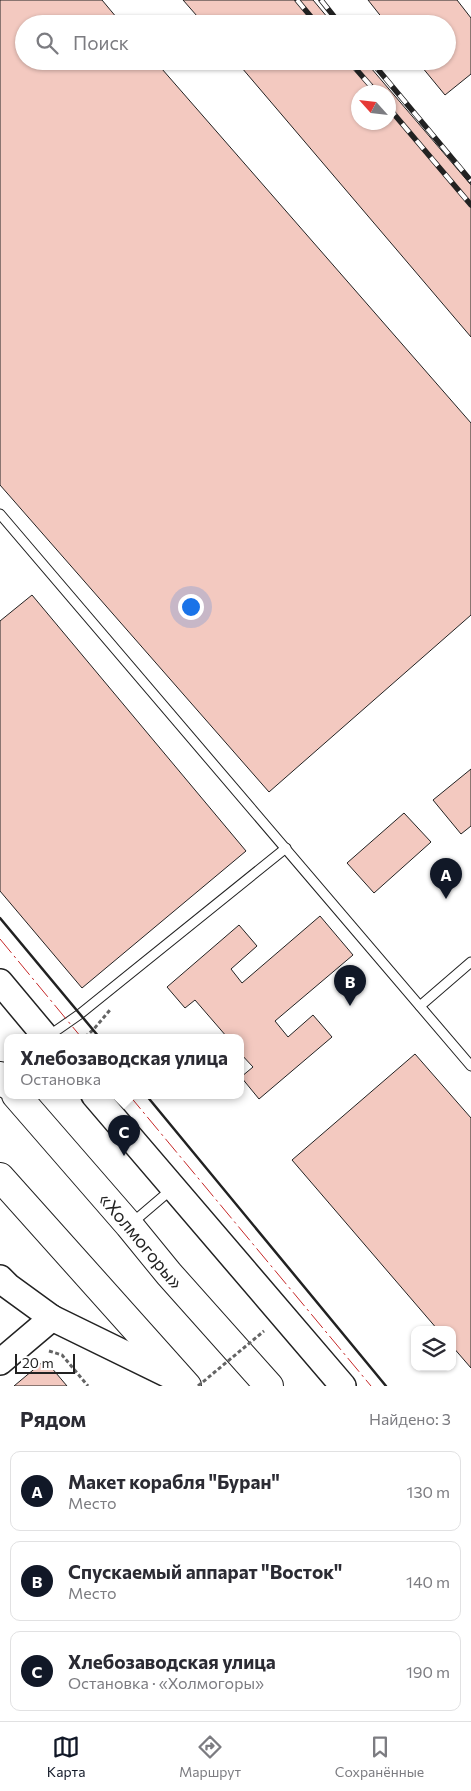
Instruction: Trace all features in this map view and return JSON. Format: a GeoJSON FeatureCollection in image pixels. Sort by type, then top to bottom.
{"type":"FeatureCollection","features":[{"type":"Feature","properties":{"kind":"highway","name":"«Холмогоры»"},"geometry":{"type":"LineString","coordinates":[[20,1099],[130,1225],[169,1274],[269,1386]]}},
{"type":"Feature","properties":{"kind":"highway"},"geometry":{"type":"LineString","coordinates":[[0,1177],[189,1385]]}},
{"type":"Feature","properties":{"kind":"street"},"geometry":{"type":"LineString","coordinates":[[0,982],[44,1034]]}},
{"type":"Feature","properties":{"kind":"street"},"geometry":{"type":"LineString","coordinates":[[97,1099],[343,1386]]}},
{"type":"Feature","properties":{"kind":"street"},"geometry":{"type":"LineString","coordinates":[[0,1278],[52,1318],[189,1385]]}},
{"type":"Feature","properties":{"kind":"street"},"geometry":{"type":"LineString","coordinates":[[0,1362],[52,1318]]}},
{"type":"Feature","properties":{"kind":"lane"},"geometry":{"type":"LineString","coordinates":[[0,514],[471,1066]]}},
{"type":"Feature","properties":{"kind":"lane"},"geometry":{"type":"LineString","coordinates":[[51,1034],[80,1014],[286,848]]}},
{"type":"Feature","properties":{"kind":"lane"},"geometry":{"type":"LineString","coordinates":[[420,1006],[471,962]]}},
{"type":"Feature","properties":{"kind":"lane"},"geometry":{"type":"LineString","coordinates":[[130,1225],[173,1187]]}},
{"type":"Feature","properties":{"kind":"path"},"geometry":{"type":"LineString","coordinates":[[88,1034],[111,1009]]}},
{"type":"Feature","properties":{"kind":"path"},"geometry":{"type":"LineString","coordinates":[[189,1385],[264,1331]]}},
{"type":"Feature","properties":{"kind":"path"},"geometry":{"type":"LineString","coordinates":[[46,1350],[62,1355],[88,1386]]}},
{"type":"Feature","properties":{"kind":"building"},"geometry":{"type":"Polygon","coordinates":[[[0,0],[102,0],[114,15],[15,15],[15,70],[163,70],[471,423],[471,615],[269,792],[0,485],[0,0]]]}},
{"type":"Feature","properties":{"kind":"building"},"geometry":{"type":"Polygon","coordinates":[[[183,0],[313,0],[326,15],[196,15],[183,0]]]}},
{"type":"Feature","properties":{"kind":"building"},"geometry":{"type":"Polygon","coordinates":[[[368,0],[457,0],[471,18],[471,74],[445,95],[424,70],[456,70],[456,15],[380,15],[368,0]]]}},
{"type":"Feature","properties":{"kind":"building"},"geometry":{"type":"Polygon","coordinates":[[[244,70],[373,70],[386,85],[351,85],[351,130],[396,130],[396,97],[471,185],[471,337],[244,70]]]}},
{"type":"Feature","properties":{"kind":"building"},"geometry":{"type":"Polygon","coordinates":[[[32,595],[246,851],[82,988],[0,891],[0,621],[32,595]]]}},
{"type":"Feature","properties":{"kind":"building"},"geometry":{"type":"Polygon","coordinates":[[[471,769],[471,826],[461,834],[433,800],[471,769]]]}},
{"type":"Feature","properties":{"kind":"building"},"geometry":{"type":"Polygon","coordinates":[[[404,813],[431,842],[374,893],[347,863],[404,813]]]}},
{"type":"Feature","properties":{"kind":"building"},"geometry":{"type":"Polygon","coordinates":[[[320,916],[353,955],[275,1021],[288,1037],[313,1015],[332,1037],[259,1099],[244,1081],[244,1074],[253,1067],[244,1057],[244,1034],[224,1034],[195,1000],[185,1008],[167,987],[239,925],[257,946],[231,969],[242,983],[320,916]]]}},
{"type":"Feature","properties":{"kind":"building"},"geometry":{"type":"Polygon","coordinates":[[[415,1054],[471,1118],[471,1368],[456,1351],[456,1326],[435,1326],[292,1160],[415,1054]]]}},
{"type":"Feature","properties":{"kind":"building"},"geometry":{"type":"Polygon","coordinates":[[[45,1360],[67,1386],[14,1386],[45,1360]]]}},
{"type":"Feature","properties":{"kind":"railway"},"geometry":{"type":"LineString","coordinates":[[297,0],[310,15]]}},
{"type":"Feature","properties":{"kind":"railway"},"geometry":{"type":"LineString","coordinates":[[321,0],[333,15]]}},
{"type":"Feature","properties":{"kind":"railway"},"geometry":{"type":"LineString","coordinates":[[357,70],[370,85]]}},
{"type":"Feature","properties":{"kind":"railway"},"geometry":{"type":"LineString","coordinates":[[378,70],[471,181]]}},
{"type":"Feature","properties":{"kind":"railway"},"geometry":{"type":"LineString","coordinates":[[396,116],[471,205]]}},
{"type":"Feature","properties":{"kind":"wall"},"geometry":{"type":"LineString","coordinates":[[0,918],[97,1034]]}},
{"type":"Feature","properties":{"kind":"wall"},"geometry":{"type":"LineString","coordinates":[[149,1099],[386,1386]]}},
{"type":"Feature","properties":{"kind":"power"},"geometry":{"type":"LineString","coordinates":[[0,939],[79,1034]]}},
{"type":"Feature","properties":{"kind":"power"},"geometry":{"type":"LineString","coordinates":[[132,1099],[371,1386]]}},
{"type":"Feature","properties":{"kind":"place","name":"Макет корабля \"Буран\""},"geometry":{"type":"Point","coordinates":[446,899]}},
{"type":"Feature","properties":{"kind":"place","name":"Спускаемый аппарат \"Восток\""},"geometry":{"type":"Point","coordinates":[350,1006]}},
{"type":"Feature","properties":{"kind":"place","name":"Хлебозаводская улица"},"geometry":{"type":"Point","coordinates":[124,1156]}}]}
